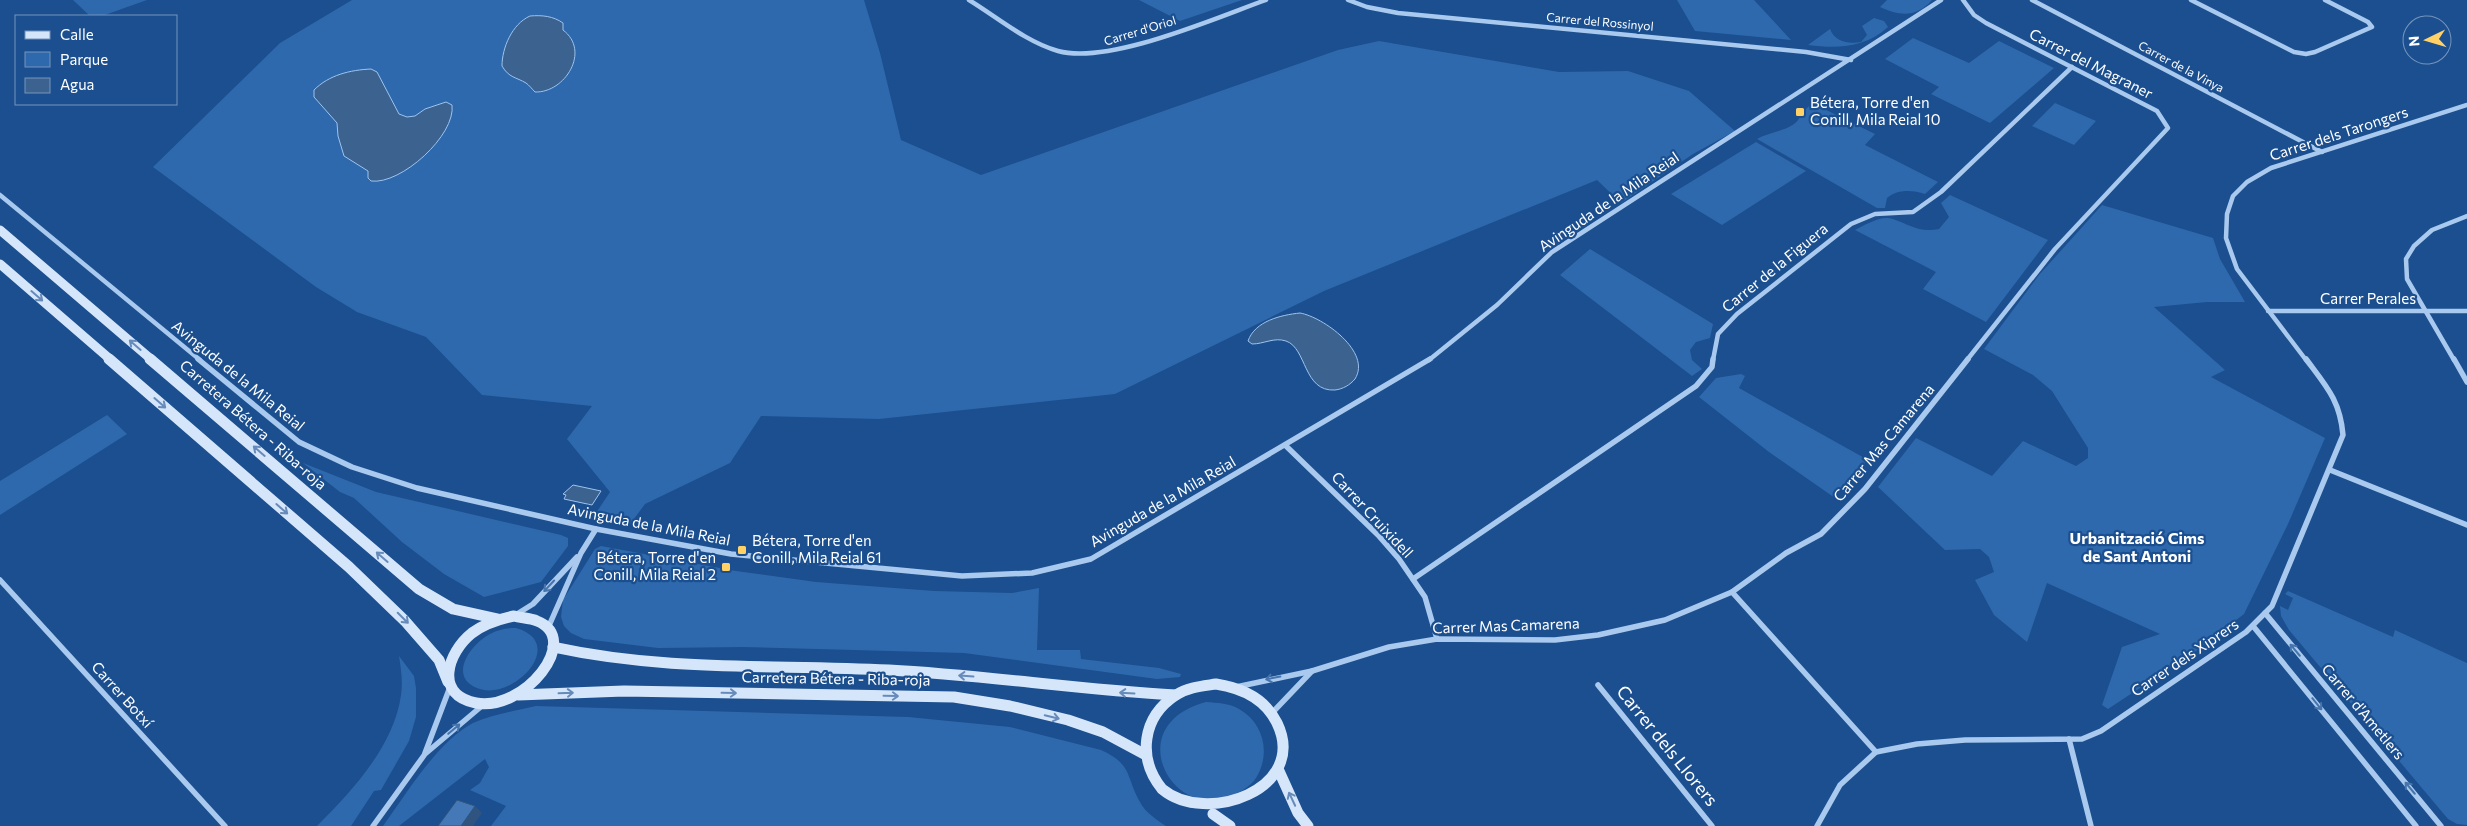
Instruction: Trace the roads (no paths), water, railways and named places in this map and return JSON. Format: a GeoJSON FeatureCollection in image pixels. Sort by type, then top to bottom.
{"type":"FeatureCollection","features":[{"type":"Feature","properties":{"kind":"main road","name":"Carretera Bétera - Riba-roja"},"geometry":{"type":"LineString","coordinates":[[0,230],[419,589],[453,609],[498,619]]}},
{"type":"Feature","properties":{"kind":"main road"},"geometry":{"type":"LineString","coordinates":[[0,264],[356,574],[406,620],[439,660],[449,684],[458,696],[469,702],[484,705],[495,704],[518,695],[543,674],[551,660],[553,648],[548,628],[534,619],[514,616],[498,619],[480,627],[465,638],[454,653],[448,668],[449,684]]}},
{"type":"Feature","properties":{"kind":"main road","name":"Carretera Bétera - Riba-roja"},"geometry":{"type":"LineString","coordinates":[[553,648],[649,664],[889,670],[1018,680],[1119,692],[1176,695]]}},
{"type":"Feature","properties":{"kind":"main road"},"geometry":{"type":"LineString","coordinates":[[1216,684],[1234,687],[1255,697],[1272,714],[1282,741],[1283,756],[1278,771],[1268,788],[1253,802],[1234,810],[1213,814],[1188,809],[1165,796],[1150,777],[1144,754],[1147,731],[1158,710],[1176,695],[1198,686],[1216,684]]}},
{"type":"Feature","properties":{"kind":"main road","name":"Carretera Bétera - Riba-roja"},"geometry":{"type":"LineString","coordinates":[[518,695],[624,691],[954,697],[1006,705],[1095,729],[1144,754]]}},
{"type":"Feature","properties":{"kind":"main road"},"geometry":{"type":"LineString","coordinates":[[1278,771],[1298,812],[1308,826]]}},
{"type":"Feature","properties":{"kind":"main road"},"geometry":{"type":"LineString","coordinates":[[1213,814],[1230,826]]}},
{"type":"Feature","properties":{"kind":"street","name":"Carrer d'Oriol"},"geometry":{"type":"LineString","coordinates":[[969,0],[1046,46],[1060,52],[1081,54],[1100,53],[1126,47],[1266,0]]}},
{"type":"Feature","properties":{"kind":"street","name":"Carrer del Rossinyol"},"geometry":{"type":"LineString","coordinates":[[1348,0],[1367,7],[1398,13],[1806,52],[1851,60]]}},
{"type":"Feature","properties":{"kind":"street","name":"Avinguda de la Mila Reial"},"geometry":{"type":"LineString","coordinates":[[0,195],[299,442],[352,466],[417,488],[596,528],[731,554],[962,576],[1032,573],[1091,559],[1425,363],[1497,305],[1552,252],[1941,0]]}},
{"type":"Feature","properties":{"kind":"street","name":"Carrer del Magraner"},"geometry":{"type":"LineString","coordinates":[[1963,0],[1974,15],[2158,111],[2168,128],[2055,249]]}},
{"type":"Feature","properties":{"kind":"street","name":"Carrer de la Vinya"},"geometry":{"type":"LineString","coordinates":[[2032,0],[2322,152]]}},
{"type":"Feature","properties":{"kind":"street"},"geometry":{"type":"LineString","coordinates":[[2191,0],[2294,52],[2306,54],[2369,30],[2372,27],[2368,22],[2325,0]]}},
{"type":"Feature","properties":{"kind":"street","name":"Carrer de la Figuera"},"geometry":{"type":"LineString","coordinates":[[1413,579],[1696,386],[1712,366],[1718,334],[1737,314],[1851,224],[1875,214],[1913,212],[1936,197],[1958,179],[2072,66]]}},
{"type":"Feature","properties":{"kind":"street","name":"Carrer dels Tarongers"},"geometry":{"type":"LineString","coordinates":[[2268,311],[2237,269],[2226,238],[2227,214],[2233,196],[2247,182],[2270,168],[2467,105]]}},
{"type":"Feature","properties":{"kind":"street"},"geometry":{"type":"LineString","coordinates":[[2467,216],[2432,230],[2414,246],[2406,259],[2407,279],[2467,382]]}},
{"type":"Feature","properties":{"kind":"street","name":"Carrer Mas Camarena"},"geometry":{"type":"LineString","coordinates":[[1234,687],[1312,671],[1389,647],[1437,639],[1555,640],[1598,635],[1665,620],[1732,592],[1786,553],[1821,534],[1865,490],[2055,249]]}},
{"type":"Feature","properties":{"kind":"street","name":"Carrer Perales"},"geometry":{"type":"LineString","coordinates":[[2268,311],[2467,311]]}},
{"type":"Feature","properties":{"kind":"street","name":"Carrer dels Xiprers"},"geometry":{"type":"LineString","coordinates":[[1876,752],[1917,744],[1966,740],[2082,739],[2102,731],[2253,626],[2272,606],[2343,435],[2340,414],[2330,391],[2268,311]]}},
{"type":"Feature","properties":{"kind":"street","name":"Carrer Cruixidell"},"geometry":{"type":"LineString","coordinates":[[1286,446],[1378,535],[1413,579],[1425,597],[1437,639]]}},
{"type":"Feature","properties":{"kind":"street"},"geometry":{"type":"LineString","coordinates":[[2330,470],[2467,525]]}},
{"type":"Feature","properties":{"kind":"street"},"geometry":{"type":"LineString","coordinates":[[548,628],[551,617],[581,553],[596,528]]}},
{"type":"Feature","properties":{"kind":"street"},"geometry":{"type":"LineString","coordinates":[[514,616],[533,604],[581,553]]}},
{"type":"Feature","properties":{"kind":"street","name":"Carrer Botxí"},"geometry":{"type":"LineString","coordinates":[[0,580],[226,826]]}},
{"type":"Feature","properties":{"kind":"street"},"geometry":{"type":"LineString","coordinates":[[1732,592],[1876,752],[1840,785],[1817,826]]}},
{"type":"Feature","properties":{"kind":"street","name":"Carrer d'Ametlers"},"geometry":{"type":"LineString","coordinates":[[2265,613],[2441,826]]}},
{"type":"Feature","properties":{"kind":"street","name":"Carrer d'Ametlers"},"geometry":{"type":"LineString","coordinates":[[2253,626],[2416,826]]}},
{"type":"Feature","properties":{"kind":"street","name":"Carrer Mas Camarena"},"geometry":{"type":"LineString","coordinates":[[1272,714],[1312,671]]}},
{"type":"Feature","properties":{"kind":"street"},"geometry":{"type":"LineString","coordinates":[[425,754],[449,684]]}},
{"type":"Feature","properties":{"kind":"street","name":"Carrer dels Llorers"},"geometry":{"type":"LineString","coordinates":[[1598,685],[1712,826]]}},
{"type":"Feature","properties":{"kind":"street"},"geometry":{"type":"LineString","coordinates":[[373,826],[425,754],[484,705]]}},
{"type":"Feature","properties":{"kind":"street"},"geometry":{"type":"LineString","coordinates":[[2069,739],[2091,826]]}},
{"type":"Feature","properties":{"kind":"water"},"geometry":{"type":"Polygon","coordinates":[[[530,16],[547,16],[563,23],[563,30],[571,39],[575,49],[571,69],[564,78],[556,86],[535,92],[526,83],[510,75],[502,66],[502,59],[509,37],[518,25],[530,16]]]}},
{"type":"Feature","properties":{"kind":"water"},"geometry":{"type":"Polygon","coordinates":[[[371,69],[377,72],[399,114],[407,117],[415,116],[425,109],[446,102],[452,105],[451,117],[445,130],[424,156],[411,167],[397,175],[383,180],[371,181],[368,178],[368,171],[344,156],[338,136],[337,123],[314,97],[314,90],[340,74],[371,69]]]}},
{"type":"Feature","properties":{"kind":"water"},"geometry":{"type":"Polygon","coordinates":[[[1300,313],[1321,321],[1342,337],[1351,347],[1357,358],[1358,369],[1355,379],[1349,385],[1335,390],[1325,389],[1317,384],[1293,345],[1286,341],[1277,340],[1252,344],[1248,341],[1256,328],[1270,320],[1300,313]]]}},
{"type":"Feature","properties":{"kind":"water"},"geometry":{"type":"Polygon","coordinates":[[[573,485],[601,491],[592,505],[564,499],[566,495],[563,494],[573,485]]]}},
{"type":"Feature","properties":{"kind":"place","name":"Bétera, Torre d'en Conill, Mila Reial 10"},"geometry":{"type":"Point","coordinates":[1800,112]}},
{"type":"Feature","properties":{"kind":"place","name":"Bétera, Torre d'en Conill, Mila Reial 61"},"geometry":{"type":"Point","coordinates":[742,550]}},
{"type":"Feature","properties":{"kind":"place","name":"Bétera, Torre d'en Conill, Mila Reial 2"},"geometry":{"type":"Point","coordinates":[726,567]}},
{"type":"Feature","properties":{"kind":"district","name":"Urbanització Cims de Sant Antoni"},"geometry":{"type":"Point","coordinates":[2137,547]}}]}
